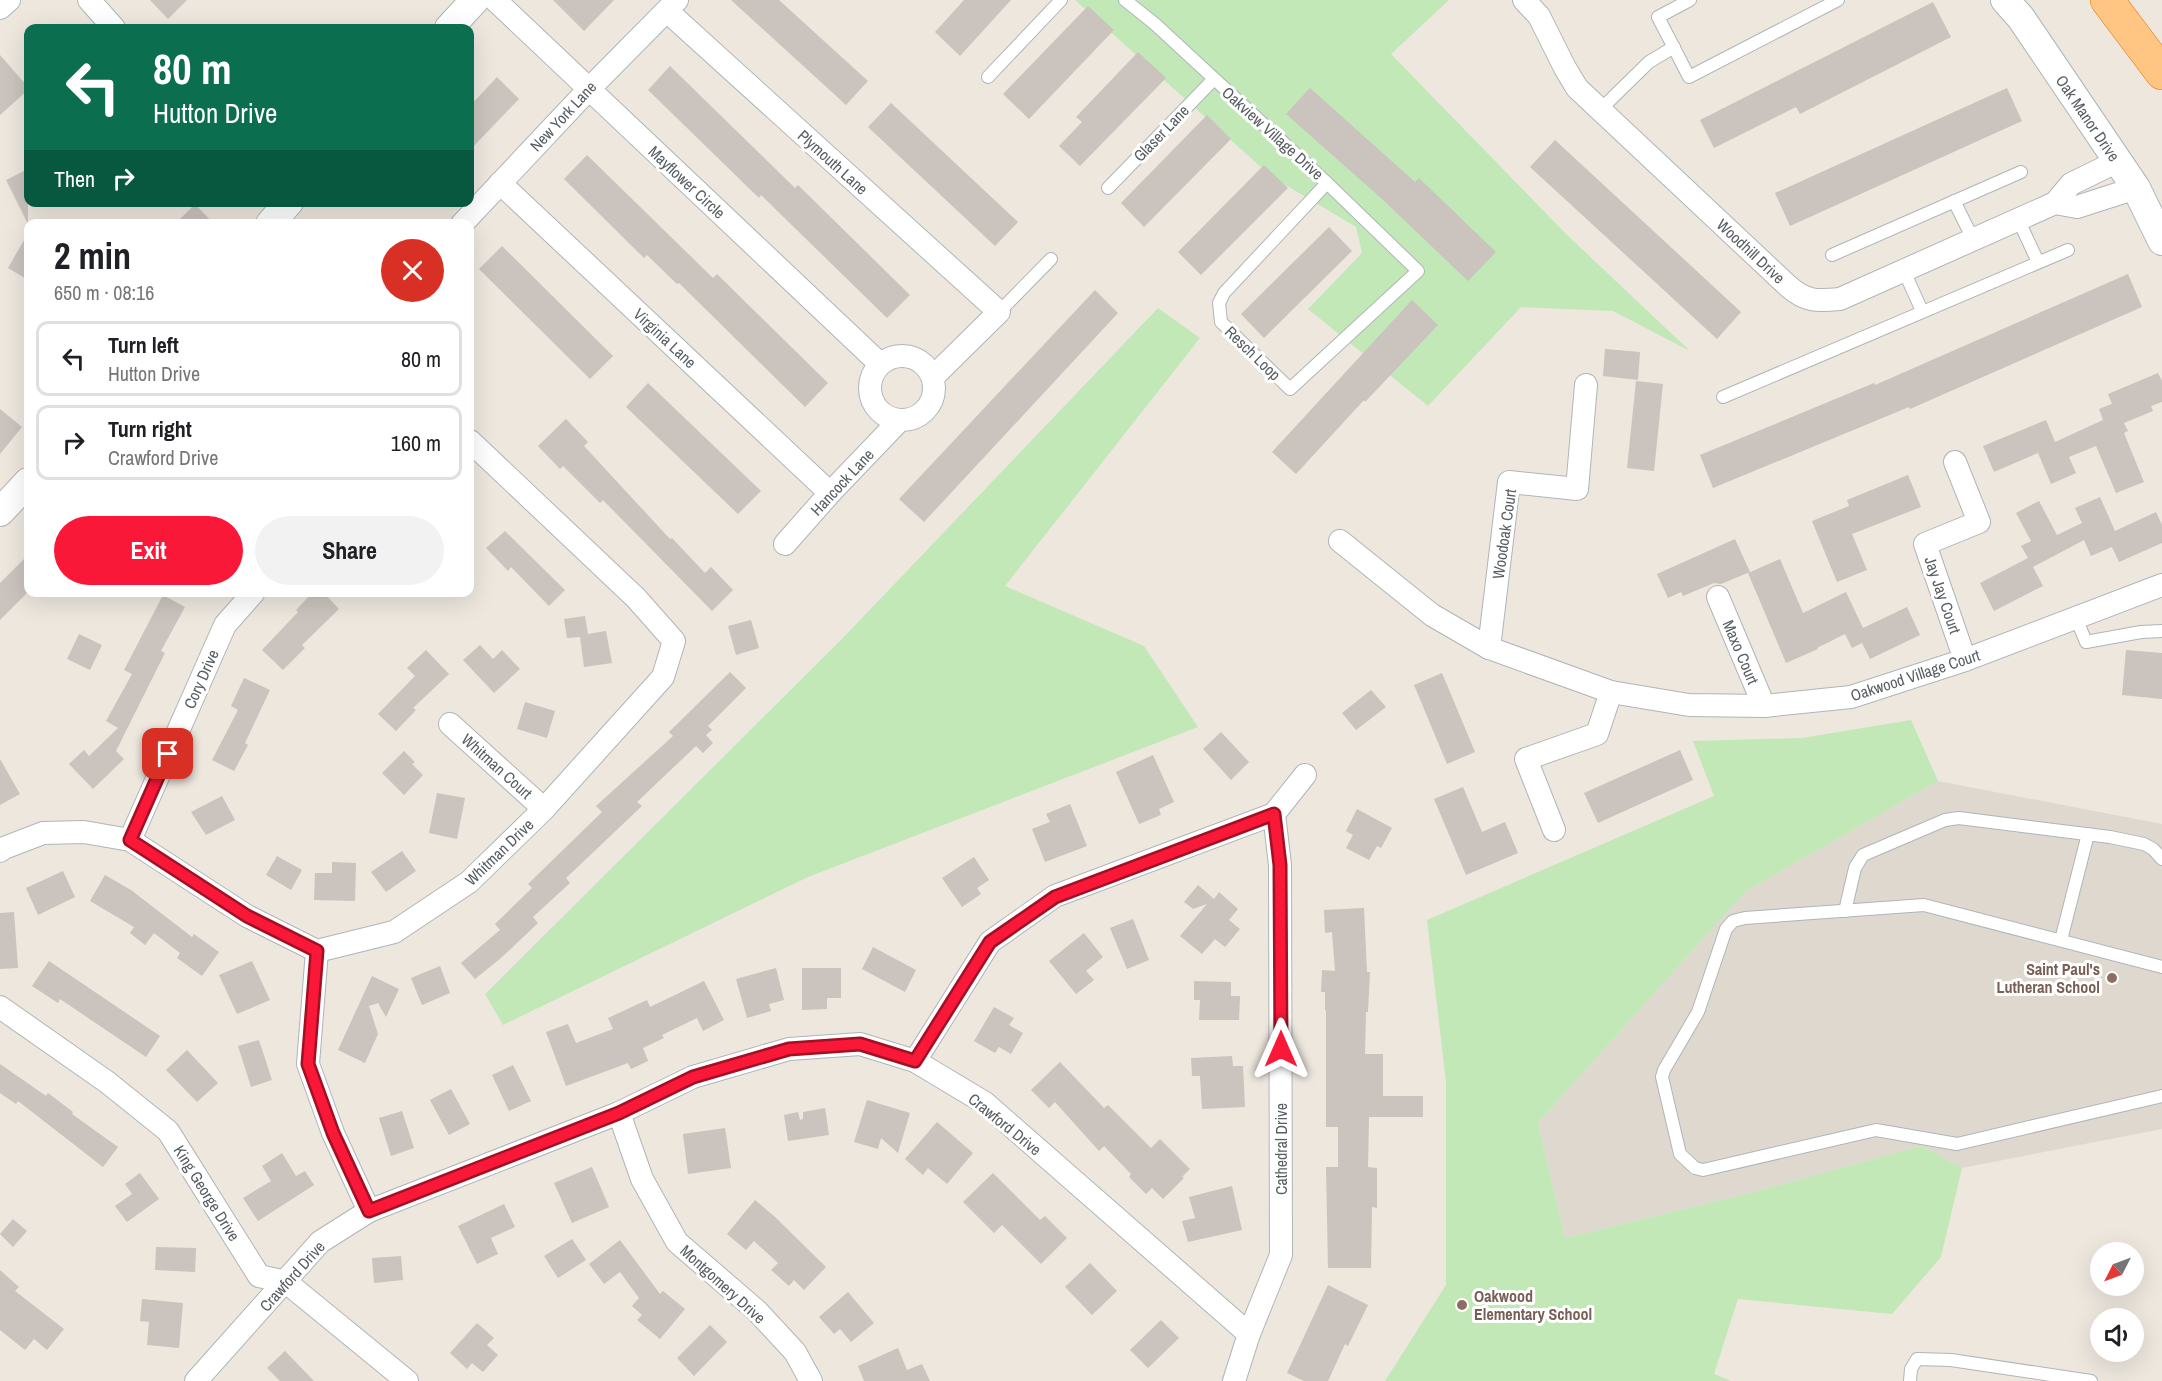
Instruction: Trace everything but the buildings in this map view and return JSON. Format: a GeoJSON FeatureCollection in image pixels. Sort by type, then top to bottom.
{"type":"FeatureCollection","features":[{"type":"Feature","properties":{"kind":"highway"},"geometry":{"type":"LineString","coordinates":[[2107,0],[2162,73]]}},
{"type":"Feature","properties":{"kind":"highway"},"geometry":{"type":"LineString","coordinates":[[2116,0],[2162,67]]}},
{"type":"Feature","properties":{"kind":"street"},"geometry":{"type":"LineString","coordinates":[[0,8],[9,0]]}},
{"type":"Feature","properties":{"kind":"street"},"geometry":{"type":"LineString","coordinates":[[89,0],[110,24]]}},
{"type":"Feature","properties":{"kind":"street"},"geometry":{"type":"LineString","coordinates":[[453,24],[475,0]]}},
{"type":"Feature","properties":{"kind":"street","name":"Mayflower Circle"},"geometry":{"type":"LineString","coordinates":[[495,0],[880,364]]}},
{"type":"Feature","properties":{"kind":"street","name":"Woodhill Drive"},"geometry":{"type":"LineString","coordinates":[[1524,0],[1539,16],[1577,88],[1788,286],[1806,298],[1822,301],[1840,299],[1904,271],[2055,203],[2071,184],[2118,161]]}},
{"type":"Feature","properties":{"kind":"street","name":"Oak Manor Drive"},"geometry":{"type":"LineString","coordinates":[[2005,0],[2021,18],[2136,188],[2162,241]]}},
{"type":"Feature","properties":{"kind":"street","name":"New York Lane"},"geometry":{"type":"LineString","coordinates":[[467,219],[589,89],[672,6]]}},
{"type":"Feature","properties":{"kind":"street","name":"Plymouth Lane"},"geometry":{"type":"LineString","coordinates":[[672,6],[999,312]]}},
{"type":"Feature","properties":{"kind":"street","name":"Virginia Lane"},"geometry":{"type":"LineString","coordinates":[[500,183],[830,493]]}},
{"type":"Feature","properties":{"kind":"street","name":"Woodhill Drive"},"geometry":{"type":"LineString","coordinates":[[2055,203],[2077,207],[2136,188]]}},
{"type":"Feature","properties":{"kind":"street"},"geometry":{"type":"LineString","coordinates":[[899,421],[878,411],[871,400],[869,387],[872,375],[880,364],[891,358],[903,356],[916,358],[926,366],[933,377],[999,312]]}},
{"type":"Feature","properties":{"kind":"street","name":"Hancock Lane"},"geometry":{"type":"LineString","coordinates":[[785,544],[899,421],[914,419],[925,412],[932,402],[935,390],[933,377]]}},
{"type":"Feature","properties":{"kind":"street","name":"Woodoak Court"},"geometry":{"type":"LineString","coordinates":[[1489,648],[1509,482],[1577,489],[1586,385]]}},
{"type":"Feature","properties":{"kind":"street","name":"Whitman Drive"},"geometry":{"type":"LineString","coordinates":[[317,951],[394,932],[469,882],[544,808],[663,678],[674,641],[636,598],[474,445]]}},
{"type":"Feature","properties":{"kind":"street","name":"Jay Jay Court"},"geometry":{"type":"LineString","coordinates":[[1955,462],[1979,522],[1925,544],[1965,660]]}},
{"type":"Feature","properties":{"kind":"street"},"geometry":{"type":"LineString","coordinates":[[0,512],[24,486]]}},
{"type":"Feature","properties":{"kind":"street","name":"Oakwood Village Court"},"geometry":{"type":"LineString","coordinates":[[1340,541],[1432,615],[1489,648],[1611,692],[1689,705],[1764,706],[1851,697],[1965,660],[2162,585]]}},
{"type":"Feature","properties":{"kind":"street","name":"Cory Drive"},"geometry":{"type":"LineString","coordinates":[[130,840],[225,625],[250,597]]}},
{"type":"Feature","properties":{"kind":"street","name":"Maxo Court"},"geometry":{"type":"LineString","coordinates":[[1718,597],[1764,706]]}},
{"type":"Feature","properties":{"kind":"street"},"geometry":{"type":"LineString","coordinates":[[1554,830],[1526,759],[1597,734],[1611,692]]}},
{"type":"Feature","properties":{"kind":"street","name":"Whitman Court"},"geometry":{"type":"LineString","coordinates":[[450,724],[544,808]]}},
{"type":"Feature","properties":{"kind":"street"},"geometry":{"type":"LineString","coordinates":[[915,1061],[990,942],[1055,897],[1274,814],[1305,775]]}},
{"type":"Feature","properties":{"kind":"street","name":"Cathedral Drive"},"geometry":{"type":"LineString","coordinates":[[1234,1381],[1249,1334],[1281,1256],[1280,865],[1274,814]]}},
{"type":"Feature","properties":{"kind":"street"},"geometry":{"type":"LineString","coordinates":[[0,851],[43,833],[84,832],[130,840],[247,916],[317,951],[308,1064],[333,1133],[369,1211]]}},
{"type":"Feature","properties":{"kind":"street","name":"King George Drive"},"geometry":{"type":"LineString","coordinates":[[0,1007],[107,1082],[168,1131],[258,1276],[286,1282],[407,1381]]}},
{"type":"Feature","properties":{"kind":"street","name":"Crawford Drive"},"geometry":{"type":"LineString","coordinates":[[196,1381],[320,1242],[369,1211],[619,1113],[693,1077],[789,1049],[860,1044],[915,1061],[985,1103],[1249,1334]]}},
{"type":"Feature","properties":{"kind":"street","name":"Montgomery Drive"},"geometry":{"type":"LineString","coordinates":[[619,1113],[642,1179],[677,1242],[757,1311],[795,1353],[811,1381]]}},
{"type":"Feature","properties":{"kind":"lane"},"geometry":{"type":"LineString","coordinates":[[988,77],[1061,0]]}},
{"type":"Feature","properties":{"kind":"lane","name":"Oakview Village Drive"},"geometry":{"type":"LineString","coordinates":[[1125,0],[1155,24],[1327,183],[1418,271]]}},
{"type":"Feature","properties":{"kind":"lane"},"geometry":{"type":"LineString","coordinates":[[1690,0],[1658,17],[1689,77],[1838,0]]}},
{"type":"Feature","properties":{"kind":"lane"},"geometry":{"type":"LineString","coordinates":[[1601,109],[1649,62],[1674,47]]}},
{"type":"Feature","properties":{"kind":"lane","name":"Glaser Lane"},"geometry":{"type":"LineString","coordinates":[[1108,188],[1214,79]]}},
{"type":"Feature","properties":{"kind":"lane"},"geometry":{"type":"LineString","coordinates":[[1832,255],[2021,172]]}},
{"type":"Feature","properties":{"kind":"lane","name":"Resch Loop"},"geometry":{"type":"LineString","coordinates":[[1327,183],[1224,293],[1219,303],[1221,322],[1290,389],[1418,271]]}},
{"type":"Feature","properties":{"kind":"lane"},"geometry":{"type":"LineString","coordinates":[[1954,201],[1973,239]]}},
{"type":"Feature","properties":{"kind":"lane"},"geometry":{"type":"LineString","coordinates":[[2018,219],[2038,262]]}},
{"type":"Feature","properties":{"kind":"lane"},"geometry":{"type":"LineString","coordinates":[[1723,397],[2068,250]]}},
{"type":"Feature","properties":{"kind":"lane"},"geometry":{"type":"LineString","coordinates":[[999,312],[1051,259]]}},
{"type":"Feature","properties":{"kind":"lane"},"geometry":{"type":"LineString","coordinates":[[1904,271],[1922,312]]}},
{"type":"Feature","properties":{"kind":"lane"},"geometry":{"type":"LineString","coordinates":[[2076,618],[2085,642],[2141,632],[2162,631]]}},
{"type":"Feature","properties":{"kind":"lane"},"geometry":{"type":"LineString","coordinates":[[1845,910],[1856,868],[1863,855],[1945,820],[1959,818],[2088,834],[2144,844],[2153,849],[2162,859]]}},
{"type":"Feature","properties":{"kind":"lane"},"geometry":{"type":"LineString","coordinates":[[2061,940],[2088,834]]}},
{"type":"Feature","properties":{"kind":"lane"},"geometry":{"type":"LineString","coordinates":[[2162,967],[1924,905],[1745,918],[1733,921],[1726,928],[1698,1012],[1662,1077],[1680,1154],[1695,1168],[1703,1170],[1876,1130],[1957,1144],[2162,1096]]}},
{"type":"Feature","properties":{"kind":"lane"},"geometry":{"type":"LineString","coordinates":[[1910,1381],[1911,1369],[1917,1359],[1951,1360],[2091,1381]]}},
{"type":"Feature","properties":{"kind":"shaded area"},"geometry":{"type":"Polygon","coordinates":[[[1938,781],[2162,824],[2162,1129],[1962,1168],[1921,1146],[1746,1194],[1565,1238],[1538,1123],[1745,892],[1938,781]]]}},
{"type":"Feature","properties":{"kind":"green space"},"geometry":{"type":"Polygon","coordinates":[[[1075,0],[1449,0],[1391,54],[1566,234],[1690,351],[1613,311],[1521,307],[1428,406],[1308,309],[1362,253],[1356,227],[1272,177],[1075,0]]]}},
{"type":"Feature","properties":{"kind":"green space"},"geometry":{"type":"Polygon","coordinates":[[[1158,308],[1200,338],[1005,586],[1144,646],[1198,727],[808,877],[503,1025],[485,994],[842,639],[1158,308]]]}},
{"type":"Feature","properties":{"kind":"green space"},"geometry":{"type":"Polygon","coordinates":[[[1911,720],[1938,781],[1745,892],[1538,1123],[1565,1238],[1746,1194],[1921,1146],[1962,1168],[1941,1257],[1892,1314],[1738,1299],[1714,1374],[1731,1381],[1385,1381],[1446,1285],[1446,1082],[1427,920],[1714,796],[1693,741],[1802,738],[1911,720]]]}},
{"type":"Feature","properties":{"kind":"place","name":"Saint Paul's Lutheran School"},"geometry":{"type":"Point","coordinates":[2112,978]}},
{"type":"Feature","properties":{"kind":"place","name":"Oakwood Elementary School"},"geometry":{"type":"Point","coordinates":[1462,1305]}},
{"type":"Feature","properties":{"kind":"route"},"geometry":{"type":"LineString","coordinates":[[168,754],[130,840],[247,916],[317,951],[308,1064],[333,1133],[369,1211],[619,1113],[693,1077],[789,1049],[860,1044],[915,1061],[990,942],[1055,897],[1274,814],[1280,865],[1281,1049]]}}]}
